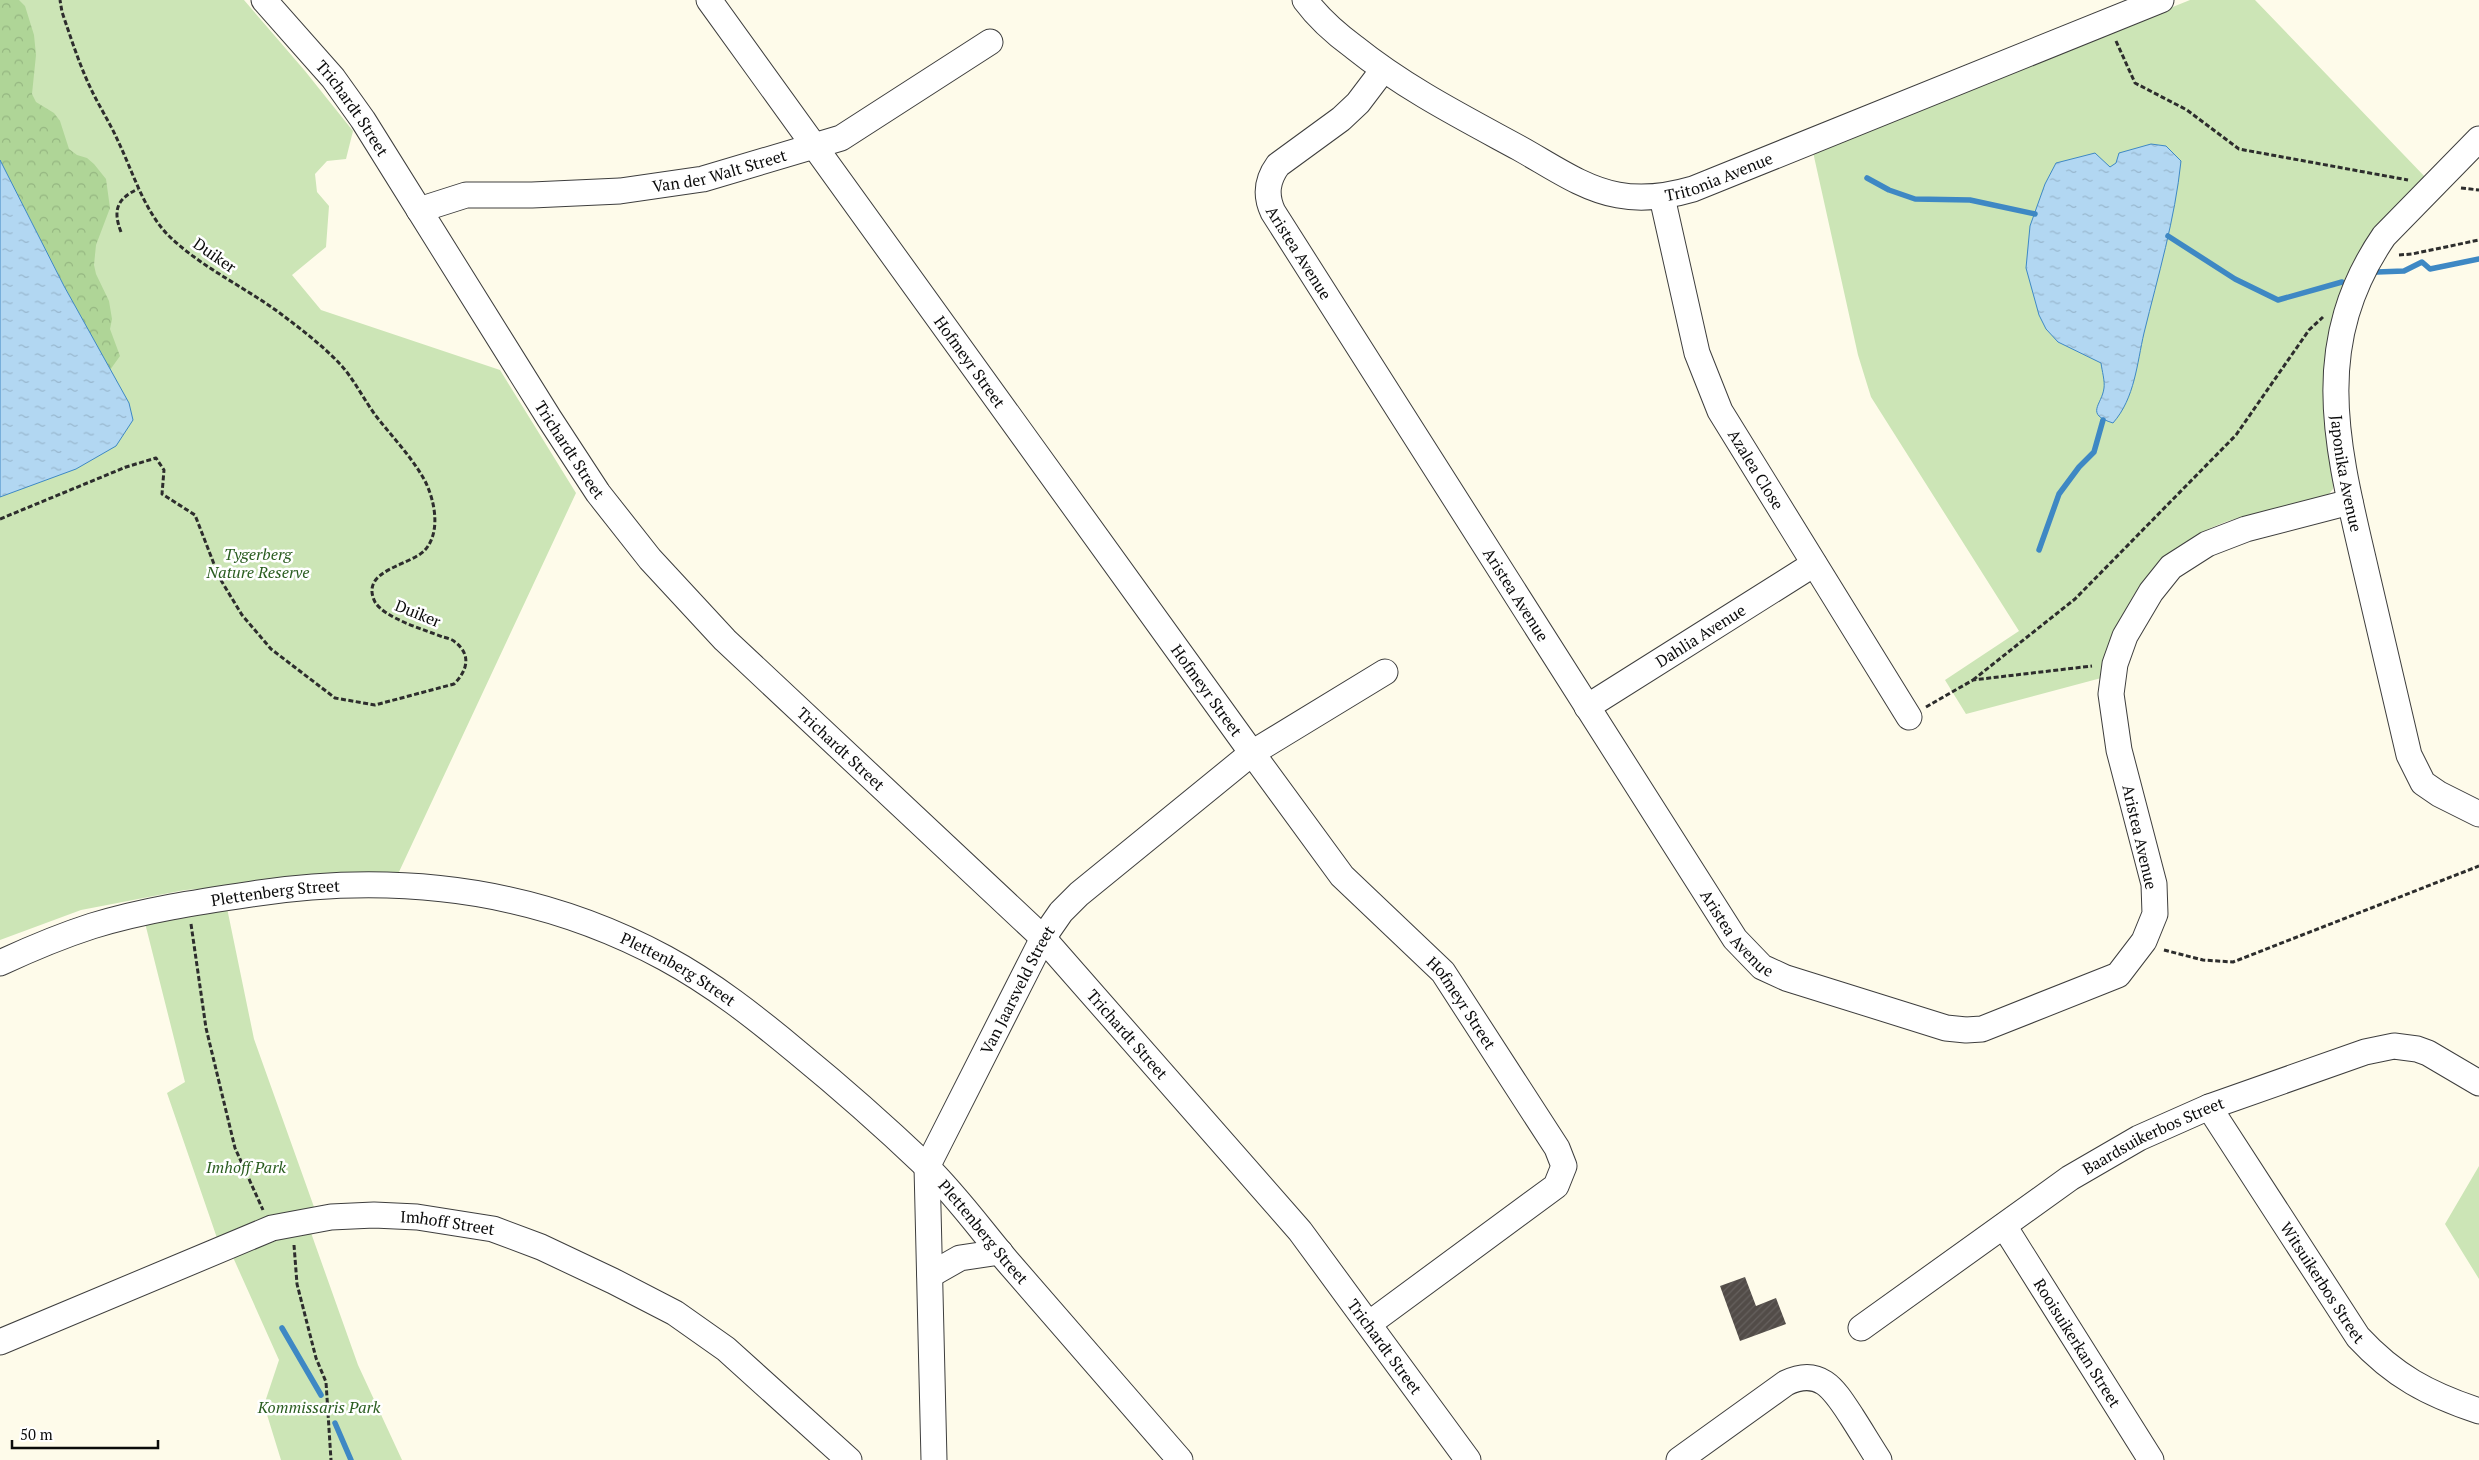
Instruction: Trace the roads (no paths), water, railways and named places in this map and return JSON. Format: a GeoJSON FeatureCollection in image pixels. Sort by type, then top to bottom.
{"type":"FeatureCollection","features":[{"type":"Feature","properties":{"kind":"street","name":"Trichardt Street"},"geometry":{"type":"LineString","coordinates":[[264,0],[343,92],[364,120],[598,493],[650,559],[725,640],[1043,938],[1300,1232],[1370,1323],[1468,1460]]}},
{"type":"Feature","properties":{"kind":"street","name":"Hofmeyr Street"},"geometry":{"type":"LineString","coordinates":[[710,0],[1342,876],[1443,972],[1557,1148],[1564,1166],[1556,1186],[1370,1323]]}},
{"type":"Feature","properties":{"kind":"street","name":"Tritonia Avenue"},"geometry":{"type":"LineString","coordinates":[[1305,0],[1327,26],[1383,70],[1428,98],[1587,185],[1618,195],[1662,197],[1693,189],[2161,0]]}},
{"type":"Feature","properties":{"kind":"street","name":"Van der Walt Street"},"geometry":{"type":"LineString","coordinates":[[420,210],[466,195],[532,195],[620,191],[703,179],[815,147],[841,138],[990,42]]}},
{"type":"Feature","properties":{"kind":"street","name":"Aristea Avenue"},"geometry":{"type":"LineString","coordinates":[[1383,70],[1358,103],[1341,119],[1278,165],[1270,180],[1268,189],[1270,205],[1735,939],[1762,968],[1786,978],[1946,1028],[1966,1030],[1982,1028],[2118,975],[2141,948],[2155,914],[2154,884],[2119,750],[2111,694],[2115,664],[2125,636],[2151,592],[2170,567],[2208,544],[2246,529],[2350,502]]}},
{"type":"Feature","properties":{"kind":"street","name":"Japonika Avenue"},"geometry":{"type":"LineString","coordinates":[[2479,139],[2384,236],[2372,254],[2354,290],[2342,332],[2336,367],[2337,430],[2350,502],[2409,755],[2423,783],[2439,794],[2479,814]]}},
{"type":"Feature","properties":{"kind":"street","name":"Azalea Close"},"geometry":{"type":"LineString","coordinates":[[1662,197],[1697,353],[1720,411],[1909,718]]}},
{"type":"Feature","properties":{"kind":"street","name":"Dahlia Avenue"},"geometry":{"type":"LineString","coordinates":[[1587,708],[1814,564]]}},
{"type":"Feature","properties":{"kind":"street","name":"Van Jaarsveld Street"},"geometry":{"type":"LineString","coordinates":[[934,1460],[927,1167],[1043,938],[1061,912],[1079,894],[1252,753],[1385,672]]}},
{"type":"Feature","properties":{"kind":"street","name":"Plettenberg Street"},"geometry":{"type":"LineString","coordinates":[[0,963],[40,945],[93,926],[188,903],[318,885],[383,883],[443,888],[512,900],[588,923],[664,957],[738,1003],[834,1082],[927,1167],[1180,1460]]}},
{"type":"Feature","properties":{"kind":"street","name":"Baardsuikerbos Street"},"geometry":{"type":"LineString","coordinates":[[1862,1328],[2070,1178],[2139,1138],[2209,1107],[2365,1052],[2394,1046],[2412,1048],[2428,1053],[2479,1084]]}},
{"type":"Feature","properties":{"kind":"street","name":"Witsuikerbos Street"},"geometry":{"type":"LineString","coordinates":[[2209,1107],[2358,1337],[2386,1365],[2406,1380],[2442,1398],[2479,1411]]}},
{"type":"Feature","properties":{"kind":"street","name":"Imhoff Street"},"geometry":{"type":"LineString","coordinates":[[0,1342],[282,1226],[331,1217],[374,1215],[417,1218],[493,1229],[541,1247],[675,1313],[726,1349],[849,1460]]}},
{"type":"Feature","properties":{"kind":"street","name":"Rooisuikerkan Street"},"geometry":{"type":"LineString","coordinates":[[2004,1226],[2151,1460]]}},
{"type":"Feature","properties":{"kind":"street"},"geometry":{"type":"LineString","coordinates":[[930,1275],[960,1258],[1000,1252]]}},
{"type":"Feature","properties":{"kind":"street"},"geometry":{"type":"LineString","coordinates":[[1680,1460],[1786,1383],[1794,1379],[1815,1378],[1823,1381],[1836,1393],[1878,1460]]}},
{"type":"Feature","properties":{"kind":"water"},"geometry":{"type":"Polygon","coordinates":[[[2151,144],[2166,146],[2181,161],[2170,226],[2134,380],[2126,403],[2113,423],[2104,420],[2097,412],[2104,388],[2101,363],[2058,342],[2046,329],[2039,315],[2026,268],[2030,226],[2045,184],[2056,163],[2095,153],[2110,167],[2116,163],[2119,153],[2151,144]]]}},
{"type":"Feature","properties":{"kind":"water"},"geometry":{"type":"Polygon","coordinates":[[[0,160],[64,286],[129,403],[133,420],[116,446],[76,469],[0,497],[0,160]]]}},
{"type":"Feature","properties":{"kind":"waterway"},"geometry":{"type":"LineString","coordinates":[[1867,178],[1889,190],[1915,199],[1970,200],[2035,214]]}},
{"type":"Feature","properties":{"kind":"waterway"},"geometry":{"type":"LineString","coordinates":[[2168,236],[2235,279],[2278,300],[2342,282]]}},
{"type":"Feature","properties":{"kind":"waterway"},"geometry":{"type":"LineString","coordinates":[[2377,272],[2404,271],[2422,262],[2430,269],[2479,259]]}},
{"type":"Feature","properties":{"kind":"waterway"},"geometry":{"type":"LineString","coordinates":[[2039,550],[2059,494],[2079,467],[2094,452],[2103,420]]}},
{"type":"Feature","properties":{"kind":"waterway"},"geometry":{"type":"LineString","coordinates":[[282,1328],[321,1395]]}},
{"type":"Feature","properties":{"kind":"waterway"},"geometry":{"type":"LineString","coordinates":[[335,1423],[351,1460]]}},
{"type":"Feature","properties":{"kind":"park label","name":"Tygerberg Nature Reserve"},"geometry":{"type":"Point","coordinates":[258,563]}},
{"type":"Feature","properties":{"kind":"park label","name":"Imhoff Park"},"geometry":{"type":"Point","coordinates":[246,1167]}},
{"type":"Feature","properties":{"kind":"park label","name":"Kommissaris Park"},"geometry":{"type":"Point","coordinates":[319,1407]}}]}
